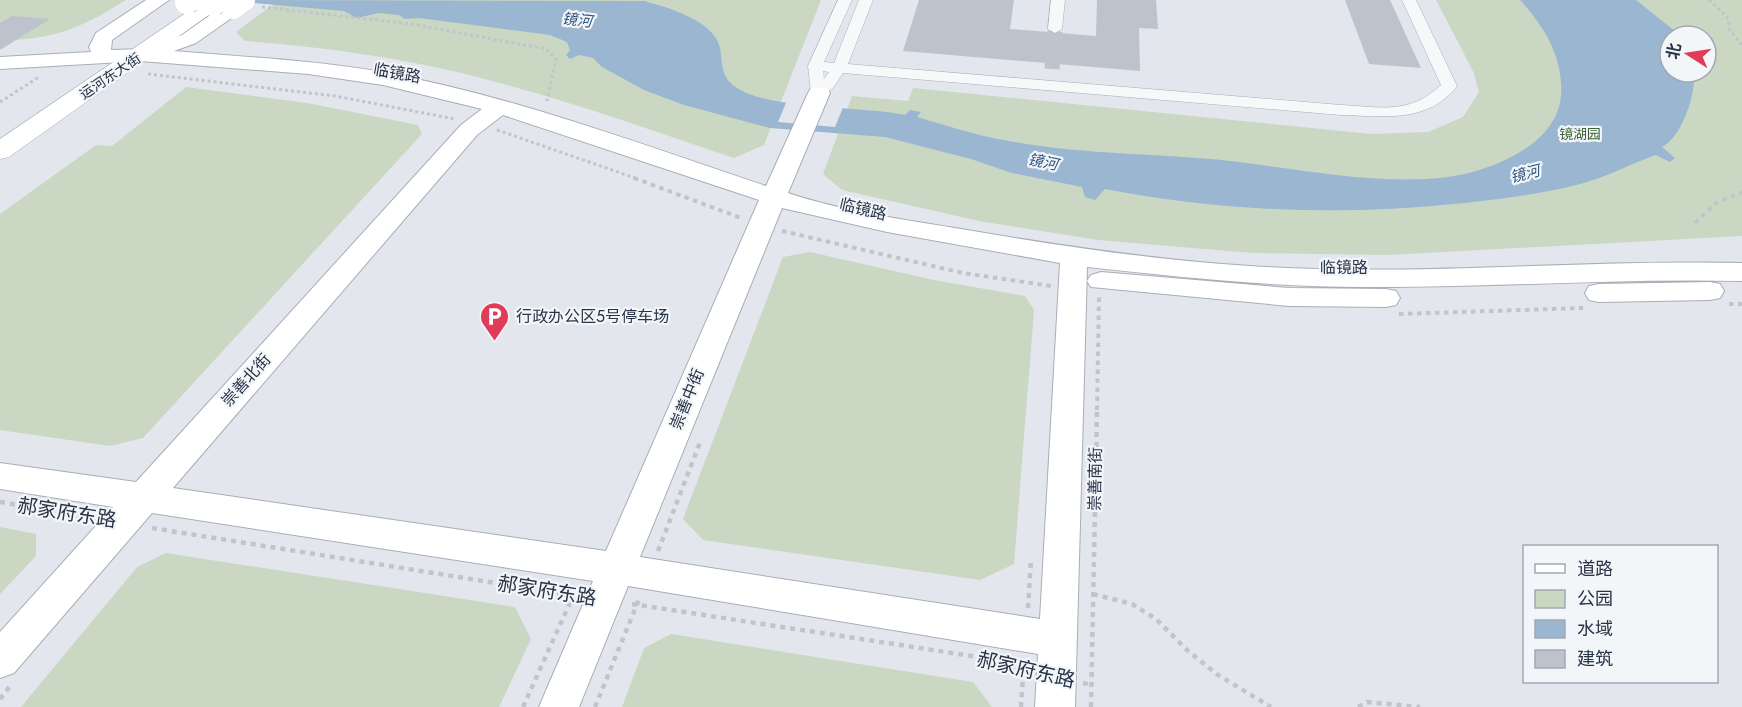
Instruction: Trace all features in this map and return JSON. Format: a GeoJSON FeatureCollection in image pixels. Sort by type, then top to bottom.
{"type":"FeatureCollection","features":[{"type":"Feature","properties":{"kind":"main road","name":"运河东大街"},"geometry":{"type":"LineString","coordinates":[[0,127],[189,1]]}},
{"type":"Feature","properties":{"kind":"main road","name":"运河东大街"},"geometry":{"type":"LineString","coordinates":[[0,151],[136,58],[232,4]]}},
{"type":"Feature","properties":{"kind":"street"},"geometry":{"type":"LineString","coordinates":[[104,57],[99,47],[103,37],[159,0]]}},
{"type":"Feature","properties":{"kind":"street"},"geometry":{"type":"LineString","coordinates":[[819,93],[816,66],[845,0]]}},
{"type":"Feature","properties":{"kind":"street"},"geometry":{"type":"LineString","coordinates":[[819,93],[828,86],[838,68],[866,0]]}},
{"type":"Feature","properties":{"kind":"street"},"geometry":{"type":"LineString","coordinates":[[1055,29],[1058,0]]}},
{"type":"Feature","properties":{"kind":"street"},"geometry":{"type":"LineString","coordinates":[[816,66],[1341,110],[1399,112],[1431,103],[1449,86],[1409,0]]}},
{"type":"Feature","properties":{"kind":"street","name":"临镜路"},"geometry":{"type":"LineString","coordinates":[[0,63],[104,57],[136,58],[357,85],[492,112],[704,195],[772,205],[787,220],[958,257],[1289,297],[1350,299],[1742,291]]}},
{"type":"Feature","properties":{"kind":"street"},"geometry":{"type":"LineString","coordinates":[[1050,85],[1052,69]]}},
{"type":"Feature","properties":{"kind":"street","name":"崇善中街"},"geometry":{"type":"LineString","coordinates":[[559,707],[723,312],[772,205],[819,93]]}},
{"type":"Feature","properties":{"kind":"street","name":"崇善北街"},"geometry":{"type":"LineString","coordinates":[[0,660],[468,130],[492,112]]}},
{"type":"Feature","properties":{"kind":"street","name":"临镜路"},"geometry":{"type":"LineString","coordinates":[[1082,272],[1365,278],[1658,270],[1742,272]]}},
{"type":"Feature","properties":{"kind":"street","name":"崇善南街"},"geometry":{"type":"LineString","coordinates":[[1055,693],[1082,272]]}},
{"type":"Feature","properties":{"kind":"street","name":"郝家府东路"},"geometry":{"type":"LineString","coordinates":[[0,476],[130,511],[611,585],[1057,639]]}},
{"type":"Feature","properties":{"kind":"path"},"geometry":{"type":"LineString","coordinates":[[1709,0],[1727,17],[1730,30],[1742,45]]}},
{"type":"Feature","properties":{"kind":"path"},"geometry":{"type":"LineString","coordinates":[[232,4],[412,24],[546,49],[556,59],[547,101]]}},
{"type":"Feature","properties":{"kind":"path"},"geometry":{"type":"LineString","coordinates":[[1695,223],[1716,202],[1742,192]]}},
{"type":"Feature","properties":{"kind":"path","name":"崇善南街"},"geometry":{"type":"LineString","coordinates":[[1082,272],[1093,594],[1091,707]]}},
{"type":"Feature","properties":{"kind":"path","name":"郝家府东路"},"geometry":{"type":"LineString","coordinates":[[0,502],[130,511],[611,585],[998,660],[1055,693],[1092,685]]}},
{"type":"Feature","properties":{"kind":"path"},"geometry":{"type":"LineString","coordinates":[[1093,594],[1132,604],[1156,620],[1188,651],[1218,675],[1271,707]]}},
{"type":"Feature","properties":{"kind":"path"},"geometry":{"type":"LineString","coordinates":[[1358,707],[1367,702],[1420,707]]}},
{"type":"Feature","properties":{"kind":"green space"},"geometry":{"type":"Polygon","coordinates":[[[0,0],[126,0],[94,19],[66,31],[37,38],[0,41],[0,0]]]}},
{"type":"Feature","properties":{"kind":"green space"},"geometry":{"type":"Polygon","coordinates":[[[279,0],[821,0],[764,145],[734,158],[588,109],[476,77],[367,55],[245,41],[236,32],[279,0]]]}},
{"type":"Feature","properties":{"kind":"green space","name":"镜湖园"},"geometry":{"type":"Polygon","coordinates":[[[1436,0],[1742,0],[1742,236],[1387,255],[1252,253],[1098,240],[979,221],[842,190],[823,174],[852,96],[908,101],[913,88],[1371,134],[1428,132],[1463,117],[1479,92],[1473,71],[1436,0]]]}},
{"type":"Feature","properties":{"kind":"green space"},"geometry":{"type":"Polygon","coordinates":[[[186,87],[307,103],[418,125],[422,134],[143,438],[110,446],[0,430],[0,214],[96,145],[112,146],[186,87]]]}},
{"type":"Feature","properties":{"kind":"green space"},"geometry":{"type":"Polygon","coordinates":[[[810,252],[934,280],[1025,296],[1034,310],[1014,564],[980,580],[703,540],[683,519],[783,257],[810,252]]]}},
{"type":"Feature","properties":{"kind":"green space"},"geometry":{"type":"Polygon","coordinates":[[[0,527],[36,534],[36,556],[0,594],[0,527]]]}},
{"type":"Feature","properties":{"kind":"green space"},"geometry":{"type":"Polygon","coordinates":[[[166,553],[515,607],[531,639],[499,707],[21,707],[137,567],[166,553]]]}},
{"type":"Feature","properties":{"kind":"green space"},"geometry":{"type":"Polygon","coordinates":[[[671,634],[973,682],[992,707],[622,707],[644,648],[671,634]]]}},
{"type":"Feature","properties":{"kind":"water","name":"镜河"},"geometry":{"type":"Polygon","coordinates":[[[221,0],[644,1],[689,17],[709,30],[716,38],[720,48],[723,70],[728,80],[737,88],[752,95],[771,100],[905,115],[910,110],[921,112],[917,117],[997,139],[1036,146],[1230,161],[1379,179],[1438,178],[1480,170],[1526,148],[1550,126],[1561,96],[1556,56],[1545,32],[1520,0],[1636,0],[1666,24],[1658,24],[1658,84],[1694,84],[1690,103],[1681,125],[1676,134],[1662,147],[1675,158],[1670,162],[1656,155],[1593,180],[1552,190],[1470,202],[1366,210],[1235,207],[1105,189],[1095,200],[1085,197],[1082,187],[1012,173],[971,159],[885,137],[770,128],[684,105],[644,90],[602,67],[593,58],[579,55],[570,59],[566,55],[570,50],[567,42],[550,35],[419,18],[405,19],[399,15],[378,13],[357,18],[344,11],[221,0]]]}},
{"type":"Feature","properties":{"kind":"pier"},"geometry":{"type":"Polygon","coordinates":[[[788,98],[844,105],[835,127],[778,122],[788,98]]]}},
{"type":"Feature","properties":{"kind":"building"},"geometry":{"type":"Polygon","coordinates":[[[919,0],[1014,0],[1010,29],[1049,32],[1054,35],[1060,33],[1096,36],[1097,0],[1156,0],[1158,29],[1139,28],[1140,71],[903,51],[919,0]]]}},
{"type":"Feature","properties":{"kind":"building"},"geometry":{"type":"Polygon","coordinates":[[[1345,0],[1390,0],[1421,68],[1369,64],[1345,0]]]}},
{"type":"Feature","properties":{"kind":"building"},"geometry":{"type":"Polygon","coordinates":[[[12,16],[50,19],[0,50],[0,23],[12,16]]]}},
{"type":"Feature","properties":{"kind":"tunnel"},"geometry":{"type":"LineString","coordinates":[[1052,69],[1055,29]]}},
{"type":"Feature","properties":{"kind":"place","name":"行政办公区5号停车场"},"geometry":{"type":"Point","coordinates":[495,342]}}]}
